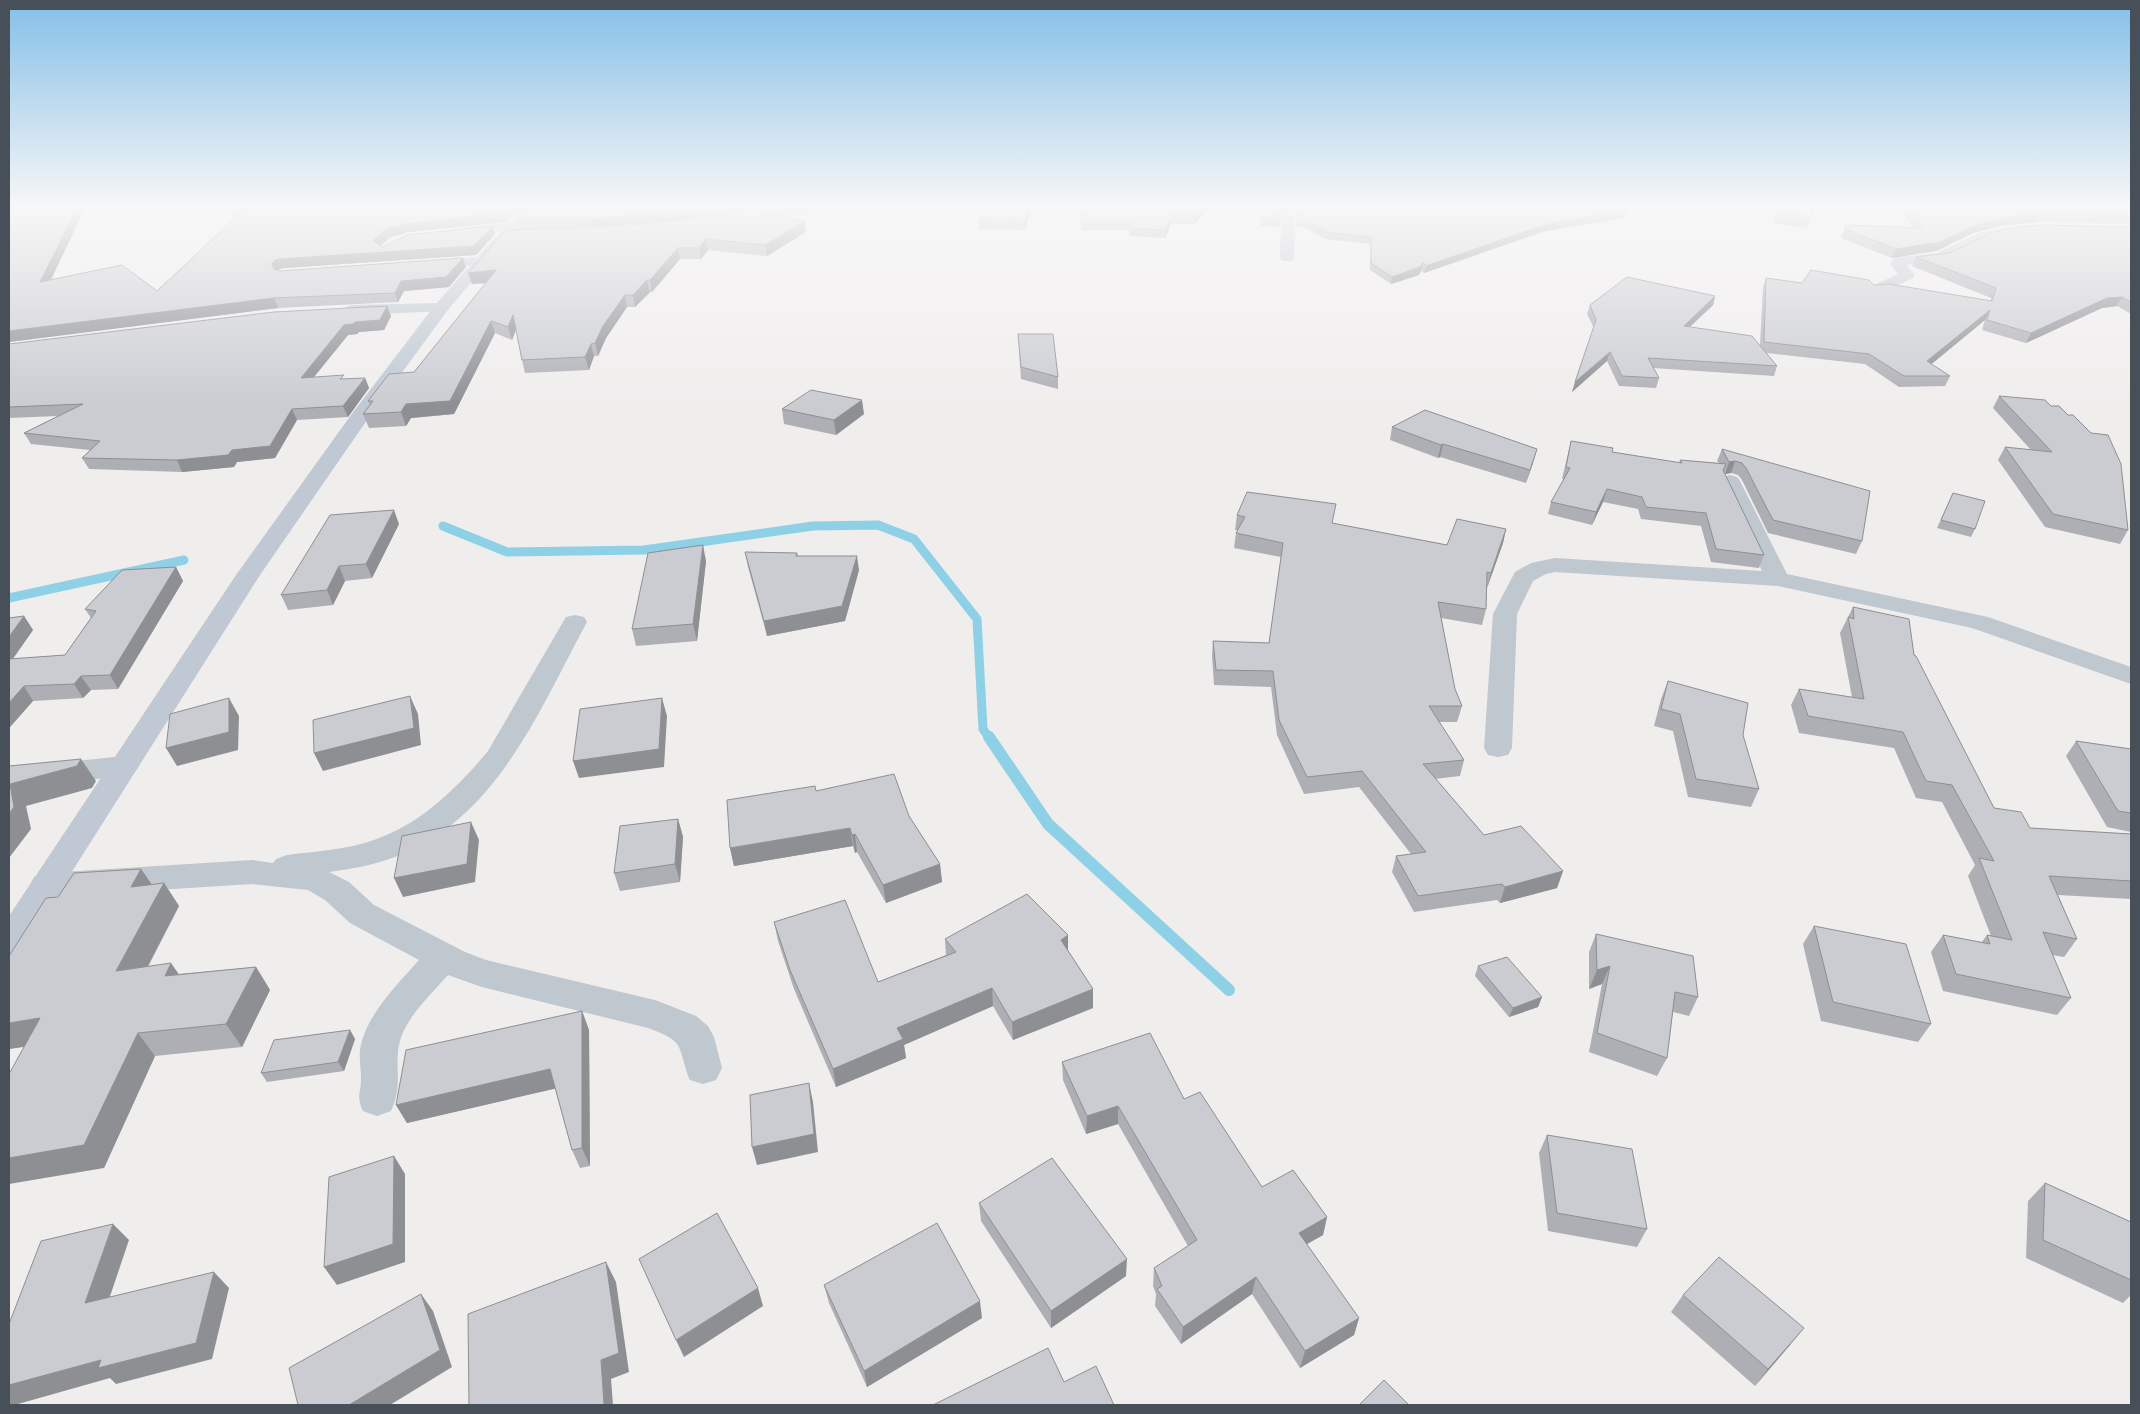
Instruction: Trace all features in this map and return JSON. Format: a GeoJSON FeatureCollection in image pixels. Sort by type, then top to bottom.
{"type":"FeatureCollection","features":[{"type":"Feature","properties":{"kind":"main road"},"geometry":{"type":"LineString","coordinates":[[9,943],[248,575],[358,418],[441,308],[470,274]]}},
{"type":"Feature","properties":{"kind":"street"},"geometry":{"type":"LineString","coordinates":[[1875,290],[1907,274]]}},
{"type":"Feature","properties":{"kind":"street"},"geometry":{"type":"LineString","coordinates":[[333,311],[441,308]]}},
{"type":"Feature","properties":{"kind":"street"},"geometry":{"type":"LineString","coordinates":[[1730,481],[1778,579]]}},
{"type":"Feature","properties":{"kind":"street"},"geometry":{"type":"LineString","coordinates":[[1498,748],[1505,614],[1522,577],[1539,568],[1555,565],[1778,579],[1979,622],[2131,676]]}},
{"type":"Feature","properties":{"kind":"street"},"geometry":{"type":"LineString","coordinates":[[46,885],[252,872],[364,855],[414,836],[434,822],[486,774],[500,756],[575,622]]}},
{"type":"Feature","properties":{"kind":"street"},"geometry":{"type":"LineString","coordinates":[[9,778],[124,766]]}},
{"type":"Feature","properties":{"kind":"street"},"geometry":{"type":"LineString","coordinates":[[252,872],[314,879],[337,891],[362,914],[443,956],[482,973],[655,1015],[683,1027],[695,1037],[703,1068]]}},
{"type":"Feature","properties":{"kind":"street"},"geometry":{"type":"LineString","coordinates":[[377,1099],[380,1081],[379,1050],[385,1032],[396,1011],[443,956]]}},
{"type":"Feature","properties":{"kind":"building"},"geometry":{"type":"Polygon","coordinates":[[[9,274],[44,274],[40,282],[79,274],[134,274],[157,291],[175,274],[449,274],[446,277],[401,281],[395,293],[274,298],[9,331],[9,274]]]}},
{"type":"Feature","properties":{"kind":"building"},"geometry":{"type":"Polygon","coordinates":[[[493,274],[655,274],[633,295],[625,295],[603,326],[595,343],[591,344],[585,357],[522,360],[513,315],[508,327],[491,321],[450,401],[406,404],[401,412],[363,414],[373,401],[368,401],[389,374],[414,372],[493,274]]]}},
{"type":"Feature","properties":{"kind":"building"},"geometry":{"type":"Polygon","coordinates":[[[1387,274],[1400,274],[1392,277],[1387,274]]]}},
{"type":"Feature","properties":{"kind":"building"},"geometry":{"type":"Polygon","coordinates":[[[1808,274],[1834,274],[1869,280],[1874,285],[1889,284],[1992,301],[1996,288],[1960,274],[2131,274],[2131,302],[2122,297],[2107,298],[2031,333],[1987,320],[1990,310],[1927,361],[1950,376],[1904,376],[1869,354],[1764,342],[1766,278],[1802,283],[1808,274]]]}},
{"type":"Feature","properties":{"kind":"building"},"geometry":{"type":"Polygon","coordinates":[[[1627,277],[1715,296],[1684,326],[1752,336],[1777,366],[1648,358],[1659,378],[1622,376],[1610,352],[1575,382],[1596,320],[1590,305],[1627,277]]]}},
{"type":"Feature","properties":{"kind":"building"},"geometry":{"type":"Polygon","coordinates":[[[387,306],[380,320],[344,325],[301,378],[344,375],[340,379],[365,378],[343,406],[292,409],[270,446],[232,450],[228,455],[177,460],[82,458],[100,441],[24,433],[83,404],[9,407],[9,344],[274,312],[387,306]]]}},
{"type":"Feature","properties":{"kind":"building"},"geometry":{"type":"Polygon","coordinates":[[[1018,334],[1053,334],[1058,377],[1021,367],[1018,334]]]}},
{"type":"Feature","properties":{"kind":"building"},"geometry":{"type":"Polygon","coordinates":[[[811,390],[862,400],[834,420],[782,409],[811,390]]]}},
{"type":"Feature","properties":{"kind":"building"},"geometry":{"type":"Polygon","coordinates":[[[1999,396],[2045,400],[2051,406],[2059,406],[2068,415],[2073,415],[2091,433],[2108,435],[2121,464],[2128,530],[2053,514],[2005,447],[2052,452],[1999,396]]]}},
{"type":"Feature","properties":{"kind":"building"},"geometry":{"type":"Polygon","coordinates":[[[1425,410],[1537,449],[1530,470],[1443,444],[1441,445],[1392,427],[1425,410]]]}},
{"type":"Feature","properties":{"kind":"building"},"geometry":{"type":"Polygon","coordinates":[[[1571,441],[1613,448],[1612,452],[1682,463],[1680,460],[1726,464],[1723,470],[1764,555],[1716,549],[1706,513],[1646,507],[1642,497],[1607,489],[1596,512],[1551,502],[1570,468],[1566,467],[1571,441]]]}},
{"type":"Feature","properties":{"kind":"building"},"geometry":{"type":"Polygon","coordinates":[[[1722,449],[1870,491],[1862,541],[1773,520],[1746,468],[1742,463],[1729,462],[1722,449]]]}},
{"type":"Feature","properties":{"kind":"building"},"geometry":{"type":"Polygon","coordinates":[[[1247,492],[1336,504],[1332,523],[1447,545],[1457,519],[1506,529],[1491,573],[1487,572],[1486,609],[1438,602],[1455,689],[1462,706],[1429,706],[1464,760],[1423,764],[1484,835],[1521,826],[1563,871],[1505,887],[1502,884],[1418,896],[1396,856],[1426,852],[1362,771],[1307,777],[1279,720],[1273,671],[1216,670],[1213,641],[1269,643],[1283,543],[1236,533],[1245,517],[1237,515],[1247,492]]]}},
{"type":"Feature","properties":{"kind":"building"},"geometry":{"type":"Polygon","coordinates":[[[1953,493],[1985,501],[1975,529],[1941,520],[1953,493]]]}},
{"type":"Feature","properties":{"kind":"building"},"geometry":{"type":"Polygon","coordinates":[[[394,510],[366,564],[339,566],[327,590],[281,595],[330,515],[394,510]]]}},
{"type":"Feature","properties":{"kind":"building"},"geometry":{"type":"Polygon","coordinates":[[[703,545],[693,624],[632,629],[648,553],[703,545]]]}},
{"type":"Feature","properties":{"kind":"building"},"geometry":{"type":"Polygon","coordinates":[[[745,552],[797,553],[796,556],[857,556],[842,606],[764,621],[745,552]]]}},
{"type":"Feature","properties":{"kind":"building"},"geometry":{"type":"Polygon","coordinates":[[[176,567],[110,675],[81,676],[74,684],[24,686],[9,703],[9,659],[65,655],[96,611],[85,609],[122,570],[176,567]]]}},
{"type":"Feature","properties":{"kind":"building"},"geometry":{"type":"Polygon","coordinates":[[[1853,607],[1909,619],[1914,655],[1994,808],[2021,812],[2030,828],[2131,834],[2131,881],[2049,876],[2077,939],[2043,932],[2071,998],[1956,974],[1943,935],[1990,944],[1987,935],[2012,940],[1979,858],[1994,861],[1952,785],[1926,781],[1903,732],[1808,716],[1799,689],[1864,699],[1848,617],[1854,619],[1853,607]]]}},
{"type":"Feature","properties":{"kind":"building"},"geometry":{"type":"Polygon","coordinates":[[[24,616],[9,637],[9,618],[24,616]]]}},
{"type":"Feature","properties":{"kind":"building"},"geometry":{"type":"Polygon","coordinates":[[[1668,681],[1748,703],[1743,735],[1759,789],[1696,779],[1680,714],[1661,709],[1668,681]]]}},
{"type":"Feature","properties":{"kind":"building"},"geometry":{"type":"Polygon","coordinates":[[[410,696],[414,728],[314,753],[313,720],[410,696]]]}},
{"type":"Feature","properties":{"kind":"building"},"geometry":{"type":"Polygon","coordinates":[[[229,698],[229,732],[166,748],[170,714],[229,698]]]}},
{"type":"Feature","properties":{"kind":"building"},"geometry":{"type":"Polygon","coordinates":[[[662,698],[659,749],[573,761],[580,709],[662,698]]]}},
{"type":"Feature","properties":{"kind":"building"},"geometry":{"type":"Polygon","coordinates":[[[2076,741],[2131,749],[2131,813],[2118,811],[2076,741]]]}},
{"type":"Feature","properties":{"kind":"building"},"geometry":{"type":"Polygon","coordinates":[[[81,759],[77,766],[10,784],[14,807],[9,814],[9,766],[81,759]]]}},
{"type":"Feature","properties":{"kind":"building"},"geometry":{"type":"Polygon","coordinates":[[[894,774],[909,816],[940,864],[883,885],[855,834],[852,835],[850,828],[730,848],[727,800],[815,786],[816,791],[894,774]]]}},
{"type":"Feature","properties":{"kind":"building"},"geometry":{"type":"Polygon","coordinates":[[[678,819],[675,864],[614,873],[620,826],[678,819]]]}},
{"type":"Feature","properties":{"kind":"building"},"geometry":{"type":"Polygon","coordinates":[[[471,822],[467,864],[394,878],[402,836],[471,822]]]}},
{"type":"Feature","properties":{"kind":"building"},"geometry":{"type":"Polygon","coordinates":[[[141,869],[131,887],[164,883],[116,971],[171,963],[165,976],[256,967],[226,1024],[138,1033],[84,1145],[9,1158],[9,1074],[40,1018],[9,1023],[9,956],[46,898],[58,897],[74,873],[141,869]]]}},
{"type":"Feature","properties":{"kind":"building"},"geometry":{"type":"Polygon","coordinates":[[[1027,894],[1068,935],[1061,940],[1093,989],[1012,1022],[992,988],[897,1028],[903,1039],[833,1069],[790,970],[774,922],[845,900],[878,982],[956,952],[945,939],[1027,894]]]}},
{"type":"Feature","properties":{"kind":"building"},"geometry":{"type":"Polygon","coordinates":[[[1814,926],[1906,944],[1931,1024],[1833,1002],[1814,926]]]}},
{"type":"Feature","properties":{"kind":"building"},"geometry":{"type":"Polygon","coordinates":[[[1596,934],[1693,956],[1698,997],[1675,992],[1667,1058],[1597,1033],[1610,966],[1597,970],[1596,934]]]}},
{"type":"Feature","properties":{"kind":"building"},"geometry":{"type":"Polygon","coordinates":[[[1507,957],[1542,997],[1513,1008],[1478,966],[1507,957]]]}},
{"type":"Feature","properties":{"kind":"building"},"geometry":{"type":"Polygon","coordinates":[[[582,1011],[582,1148],[572,1150],[550,1069],[396,1105],[406,1050],[582,1011]]]}},
{"type":"Feature","properties":{"kind":"building"},"geometry":{"type":"Polygon","coordinates":[[[350,1030],[338,1062],[261,1073],[274,1040],[350,1030]]]}},
{"type":"Feature","properties":{"kind":"building"},"geometry":{"type":"Polygon","coordinates":[[[1150,1033],[1184,1099],[1200,1092],[1262,1187],[1293,1170],[1327,1217],[1299,1233],[1359,1318],[1305,1351],[1256,1277],[1183,1327],[1157,1289],[1162,1286],[1154,1268],[1197,1240],[1118,1106],[1087,1116],[1062,1062],[1150,1033]]]}},
{"type":"Feature","properties":{"kind":"building"},"geometry":{"type":"Polygon","coordinates":[[[809,1083],[814,1134],[752,1147],[750,1095],[809,1083]]]}},
{"type":"Feature","properties":{"kind":"building"},"geometry":{"type":"Polygon","coordinates":[[[1547,1135],[1632,1149],[1647,1229],[1557,1213],[1547,1135]]]}},
{"type":"Feature","properties":{"kind":"building"},"geometry":{"type":"Polygon","coordinates":[[[394,1156],[393,1244],[324,1267],[329,1177],[394,1156]]]}},
{"type":"Feature","properties":{"kind":"building"},"geometry":{"type":"Polygon","coordinates":[[[1052,1158],[1127,1259],[1051,1311],[979,1203],[1052,1158]]]}},
{"type":"Feature","properties":{"kind":"building"},"geometry":{"type":"Polygon","coordinates":[[[2045,1183],[2131,1222],[2131,1280],[2043,1240],[2045,1183]]]}},
{"type":"Feature","properties":{"kind":"building"},"geometry":{"type":"Polygon","coordinates":[[[717,1213],[758,1288],[676,1340],[639,1259],[717,1213]]]}},
{"type":"Feature","properties":{"kind":"building"},"geometry":{"type":"Polygon","coordinates":[[[937,1223],[980,1301],[864,1371],[824,1285],[937,1223]]]}},
{"type":"Feature","properties":{"kind":"building"},"geometry":{"type":"Polygon","coordinates":[[[113,1224],[85,1303],[214,1272],[196,1343],[98,1368],[101,1360],[9,1385],[9,1324],[41,1241],[113,1224]]]}},
{"type":"Feature","properties":{"kind":"building"},"geometry":{"type":"Polygon","coordinates":[[[1719,1257],[1804,1328],[1768,1369],[1683,1295],[1719,1257]]]}},
{"type":"Feature","properties":{"kind":"building"},"geometry":{"type":"Polygon","coordinates":[[[606,1262],[619,1353],[601,1360],[604,1405],[469,1405],[468,1314],[606,1262]]]}},
{"type":"Feature","properties":{"kind":"building"},"geometry":{"type":"Polygon","coordinates":[[[421,1294],[440,1350],[349,1405],[298,1405],[289,1368],[421,1294]]]}},
{"type":"Feature","properties":{"kind":"building"},"geometry":{"type":"Polygon","coordinates":[[[1048,1348],[1064,1382],[1096,1366],[1114,1405],[933,1405],[1048,1348]]]}},
{"type":"Feature","properties":{"kind":"building"},"geometry":{"type":"Polygon","coordinates":[[[1384,1380],[1409,1405],[1359,1405],[1384,1380]]]}},
{"type":"Feature","properties":{"kind":"waterway"},"geometry":{"type":"LineString","coordinates":[[443,526],[507,552],[644,550],[813,526],[878,525],[914,539],[977,619],[983,729],[990,739]]}},
{"type":"Feature","properties":{"kind":"waterway"},"geometry":{"type":"LineString","coordinates":[[9,598],[184,560]]}},
{"type":"Feature","properties":{"kind":"waterway"},"geometry":{"type":"LineString","coordinates":[[989,737],[1048,824],[1229,990]]}}]}
